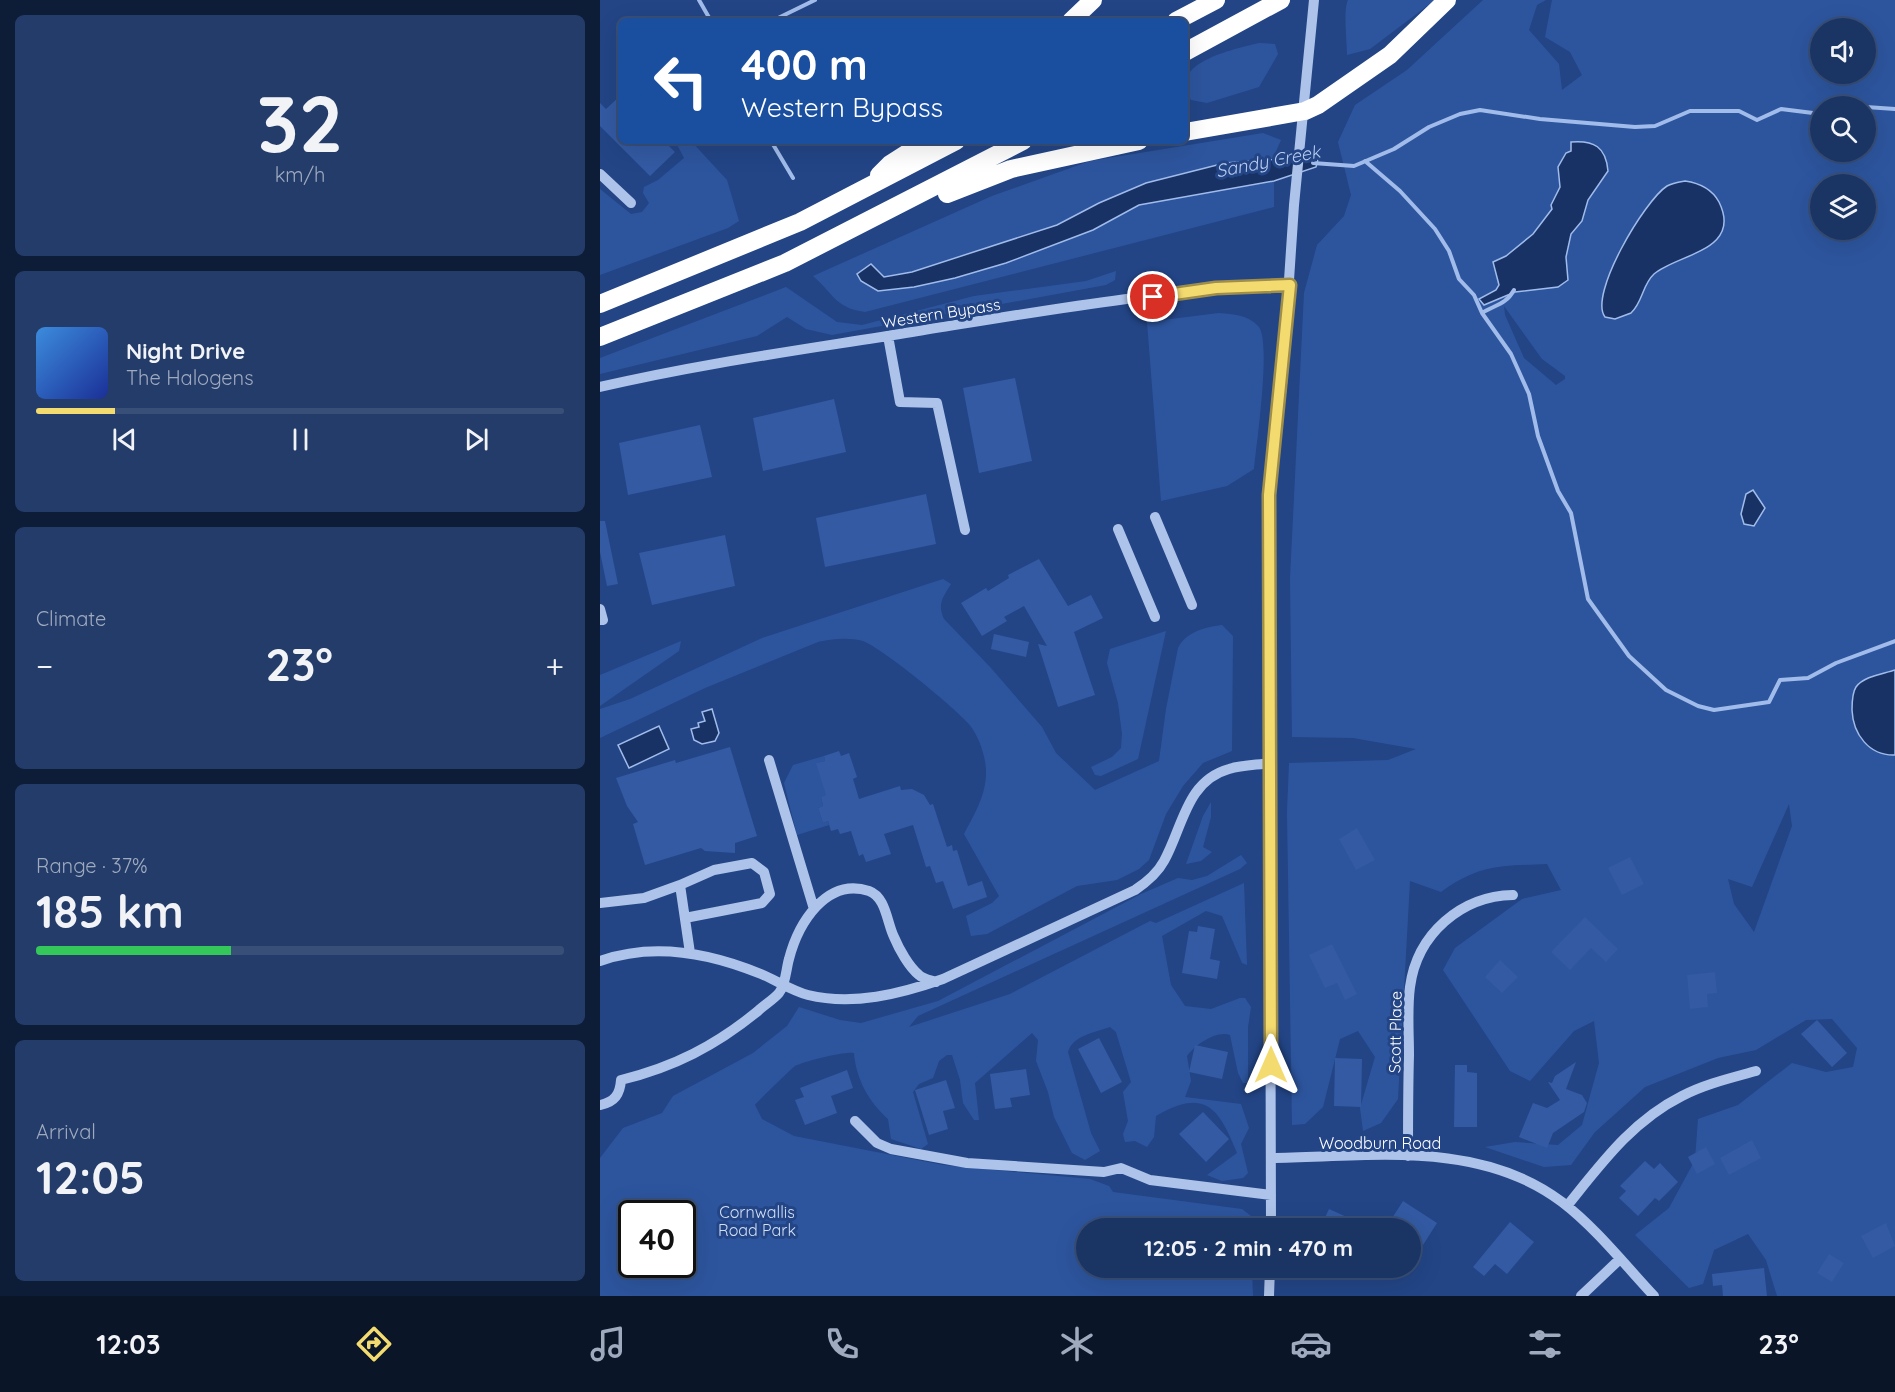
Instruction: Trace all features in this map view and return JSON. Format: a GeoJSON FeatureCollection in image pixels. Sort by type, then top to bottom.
{"type":"FeatureCollection","features":[{"type":"Feature","properties":{"kind":"highway"},"geometry":{"type":"LineString","coordinates":[[1074,18],[1093,0]]}},
{"type":"Feature","properties":{"kind":"highway"},"geometry":{"type":"LineString","coordinates":[[1182,18],[1216,0]]}},
{"type":"Feature","properties":{"kind":"highway"},"geometry":{"type":"LineString","coordinates":[[1188,131],[1305,111],[1390,55],[1447,0]]}},
{"type":"Feature","properties":{"kind":"highway"},"geometry":{"type":"LineString","coordinates":[[1188,50],[1277,2]]}},
{"type":"Feature","properties":{"kind":"highway"},"geometry":{"type":"LineString","coordinates":[[865,191],[890,164],[921,144]]}},
{"type":"Feature","properties":{"kind":"highway"},"geometry":{"type":"LineString","coordinates":[[600,304],[719,257],[865,191],[951,144]]}},
{"type":"Feature","properties":{"kind":"highway"},"geometry":{"type":"LineString","coordinates":[[843,236],[1017,144]]}},
{"type":"Feature","properties":{"kind":"highway"},"geometry":{"type":"LineString","coordinates":[[600,337],[706,297],[843,236],[1011,169],[1125,144]]}},
{"type":"Feature","properties":{"kind":"street"},"geometry":{"type":"LineString","coordinates":[[1270,1218],[1269,495],[1290,285],[1294,205],[1305,111],[1314,0]]}},
{"type":"Feature","properties":{"kind":"street"},"geometry":{"type":"LineString","coordinates":[[600,174],[631,203]]}},
{"type":"Feature","properties":{"kind":"street","name":"Western Bypass"},"geometry":{"type":"LineString","coordinates":[[600,387],[652,375],[888,336],[1216,288],[1290,285]]}},
{"type":"Feature","properties":{"kind":"street"},"geometry":{"type":"LineString","coordinates":[[888,336],[900,402],[937,403],[965,530]]}},
{"type":"Feature","properties":{"kind":"street"},"geometry":{"type":"LineString","coordinates":[[1155,517],[1192,605]]}},
{"type":"Feature","properties":{"kind":"street"},"geometry":{"type":"LineString","coordinates":[[1118,529],[1155,617]]}},
{"type":"Feature","properties":{"kind":"street"},"geometry":{"type":"LineString","coordinates":[[600,609],[603,620],[600,620]]}},
{"type":"Feature","properties":{"kind":"street"},"geometry":{"type":"LineString","coordinates":[[769,760],[814,909]]}},
{"type":"Feature","properties":{"kind":"street"},"geometry":{"type":"LineString","coordinates":[[600,961],[624,953],[690,953],[745,967],[807,994],[857,999],[889,995],[936,982],[1135,890],[1149,880],[1165,860],[1181,818],[1197,790],[1228,769],[1270,764]]}},
{"type":"Feature","properties":{"kind":"street"},"geometry":{"type":"LineString","coordinates":[[600,903],[644,898],[714,870],[752,863],[764,872],[770,894],[762,903],[685,918]]}},
{"type":"Feature","properties":{"kind":"street"},"geometry":{"type":"LineString","coordinates":[[680,885],[690,953]]}},
{"type":"Feature","properties":{"kind":"street"},"geometry":{"type":"LineString","coordinates":[[600,1105],[612,1100],[620,1093],[621,1080],[661,1070],[735,1030],[779,993],[793,943],[802,923],[827,897],[843,890],[859,888],[873,892],[882,902],[893,937],[910,965],[920,976],[936,982]]}},
{"type":"Feature","properties":{"kind":"street","name":"Scott Place"},"geometry":{"type":"LineString","coordinates":[[1408,1156],[1409,989],[1420,953],[1429,937],[1456,912],[1490,898],[1513,895]]}},
{"type":"Feature","properties":{"kind":"street"},"geometry":{"type":"LineString","coordinates":[[1567,1206],[1617,1143],[1661,1107],[1703,1086],[1756,1071]]}},
{"type":"Feature","properties":{"kind":"street"},"geometry":{"type":"LineString","coordinates":[[855,1121],[877,1143],[891,1149],[945,1159],[1104,1172],[1121,1168],[1150,1180],[1271,1195]]}},
{"type":"Feature","properties":{"kind":"street","name":"Woodburn Road"},"geometry":{"type":"LineString","coordinates":[[1271,1158],[1437,1156],[1487,1164],[1525,1180],[1567,1206],[1654,1296]]}},
{"type":"Feature","properties":{"kind":"street"},"geometry":{"type":"LineString","coordinates":[[1581,1296],[1620,1259]]}},
{"type":"Feature","properties":{"kind":"street"},"geometry":{"type":"LineString","coordinates":[[1269,1296],[1270,1278]]}},
{"type":"Feature","properties":{"kind":"green space"},"geometry":{"type":"Polygon","coordinates":[[[1348,0],[1435,0],[1370,49],[1347,55],[1345,18],[1348,0]]]}},
{"type":"Feature","properties":{"kind":"green space"},"geometry":{"type":"Polygon","coordinates":[[[1483,0],[1546,0],[1537,5],[1529,30],[1559,64],[1562,90],[1582,75],[1570,52],[1545,37],[1552,0],[1895,0],[1895,1296],[1777,1296],[1766,1260],[1748,1234],[1714,1250],[1703,1284],[1689,1288],[1635,1235],[1669,1208],[1695,1160],[1698,1119],[1738,1105],[1792,1063],[1826,1072],[1853,1067],[1857,1048],[1832,1019],[1806,1020],[1756,1050],[1718,1058],[1645,1087],[1595,1132],[1571,1165],[1544,1167],[1485,1147],[1515,1142],[1558,1145],[1582,1125],[1599,1063],[1594,1021],[1574,1031],[1530,1081],[1510,1071],[1443,970],[1455,948],[1522,899],[1561,890],[1547,864],[1491,868],[1468,876],[1441,892],[1410,881],[1398,1099],[1381,1123],[1363,1131],[1360,1108],[1375,1057],[1358,1031],[1340,1039],[1323,1107],[1305,1124],[1292,1125],[1287,812],[1289,763],[1388,760],[1416,749],[1353,738],[1292,737],[1290,579],[1304,293],[1317,245],[1344,216],[1351,195],[1338,142],[1355,105],[1407,70],[1483,0]],[[1504,306],[1505,315],[1524,358],[1556,385],[1565,379],[1565,376],[1542,359],[1504,306]],[[1789,804],[1752,887],[1728,879],[1734,904],[1754,932],[1792,826],[1789,804]]]}},
{"type":"Feature","properties":{"kind":"green space"},"geometry":{"type":"Polygon","coordinates":[[[1259,43],[1275,44],[1278,54],[1259,87],[1207,103],[1191,100],[1188,94],[1188,75],[1206,60],[1259,43]]]}},
{"type":"Feature","properties":{"kind":"green space"},"geometry":{"type":"Polygon","coordinates":[[[1263,133],[1281,140],[1273,158],[1225,163],[1146,183],[1099,203],[1057,225],[912,272],[884,277],[871,265],[861,281],[1006,263],[1093,230],[1139,205],[1274,181],[1274,207],[865,312],[847,307],[835,299],[813,276],[992,196],[1090,161],[1263,133]]]}},
{"type":"Feature","properties":{"kind":"green space"},"geometry":{"type":"Polygon","coordinates":[[[677,144],[694,144],[727,180],[739,221],[728,228],[600,275],[600,189],[631,214],[642,212],[649,203],[643,193],[644,187],[658,180],[684,158],[677,144]]]}},
{"type":"Feature","properties":{"kind":"green space"},"geometry":{"type":"Polygon","coordinates":[[[1116,271],[1115,280],[1106,285],[832,335],[806,329],[787,317],[757,336],[600,374],[600,358],[786,287],[837,322],[862,325],[974,296],[1086,281],[1116,271]]]}},
{"type":"Feature","properties":{"kind":"green space"},"geometry":{"type":"Polygon","coordinates":[[[1219,313],[1250,319],[1258,326],[1262,335],[1263,371],[1254,469],[1227,486],[1161,501],[1147,322],[1219,313]]]}},
{"type":"Feature","properties":{"kind":"green space"},"geometry":{"type":"Polygon","coordinates":[[[943,579],[951,584],[941,605],[944,619],[991,668],[1042,727],[1056,753],[1095,790],[1159,761],[1166,709],[1181,642],[1197,631],[1222,625],[1233,636],[1232,751],[1203,763],[1183,786],[1166,814],[1149,860],[1139,869],[1117,880],[1077,886],[987,934],[971,936],[966,916],[992,903],[999,896],[964,834],[985,787],[986,769],[980,744],[968,723],[948,704],[901,666],[863,641],[840,639],[818,642],[705,688],[600,738],[600,709],[630,699],[762,638],[943,579]]]}},
{"type":"Feature","properties":{"kind":"green space"},"geometry":{"type":"Polygon","coordinates":[[[1166,631],[1138,759],[1101,776],[1095,775],[1091,767],[1112,757],[1121,748],[1122,734],[1118,703],[1107,663],[1110,649],[1166,631]]]}},
{"type":"Feature","properties":{"kind":"green space"},"geometry":{"type":"Polygon","coordinates":[[[681,641],[679,651],[600,706],[600,675],[681,641]]]}},
{"type":"Feature","properties":{"kind":"green space"},"geometry":{"type":"Polygon","coordinates":[[[824,756],[825,761],[817,763],[835,793],[821,797],[823,806],[818,808],[823,823],[828,821],[829,825],[797,835],[784,783],[793,765],[824,756]]]}},
{"type":"Feature","properties":{"kind":"green space"},"geometry":{"type":"Polygon","coordinates":[[[1211,802],[1211,817],[1203,847],[1212,852],[1201,861],[1186,864],[1203,816],[1211,802]]]}},
{"type":"Feature","properties":{"kind":"green space","name":"Cornwallis Road Park"},"geometry":{"type":"Polygon","coordinates":[[[1241,855],[1247,863],[1240,869],[918,1016],[909,1027],[1010,994],[1150,921],[1156,923],[1244,883],[1247,965],[1242,963],[1222,916],[1206,911],[1162,936],[1171,985],[1185,1006],[1211,1009],[1245,998],[1251,1007],[1248,1027],[1248,1083],[1243,1083],[1238,1073],[1230,1035],[1218,1035],[1200,1043],[1187,1056],[1191,1081],[1185,1097],[1241,1104],[1249,1128],[1241,1144],[1248,1173],[1243,1178],[1222,1181],[1207,1175],[1237,1153],[1217,1114],[1199,1103],[1187,1103],[1173,1107],[1156,1116],[1154,1137],[1147,1147],[1135,1141],[1125,1142],[1123,1134],[1128,1121],[1123,1092],[1131,1082],[1116,1032],[1110,1027],[1079,1038],[1068,1052],[1091,1133],[1100,1151],[1085,1160],[1072,1153],[1054,1117],[1048,1092],[1036,1061],[1038,1040],[1032,1033],[975,1083],[979,1120],[974,1120],[963,1103],[960,1080],[952,1055],[947,1055],[939,1061],[933,1078],[919,1084],[913,1092],[928,1144],[921,1149],[891,1139],[888,1119],[865,1089],[857,1072],[854,1053],[842,1053],[795,1066],[755,1105],[762,1119],[794,1136],[943,1165],[1090,1179],[1109,1186],[1113,1192],[1242,1209],[1251,1218],[1076,1218],[1076,1278],[1252,1278],[1253,1296],[600,1296],[600,1158],[623,1128],[662,1113],[673,1096],[753,1053],[787,1026],[799,1007],[840,1020],[861,1023],[938,1001],[1141,894],[1178,878],[1192,880],[1207,876],[1241,855]]]}},
{"type":"Feature","properties":{"kind":"water"},"geometry":{"type":"Polygon","coordinates":[[[1571,142],[1586,142],[1597,147],[1605,156],[1608,171],[1588,200],[1582,221],[1571,234],[1566,257],[1568,280],[1558,287],[1515,292],[1484,305],[1479,299],[1496,290],[1499,285],[1493,262],[1506,256],[1533,234],[1552,209],[1551,205],[1560,187],[1558,167],[1566,153],[1571,151],[1571,142]]]}},
{"type":"Feature","properties":{"kind":"water"},"geometry":{"type":"Polygon","coordinates":[[[1319,156],[1316,167],[1274,181],[1139,205],[1093,230],[1006,263],[955,278],[914,287],[878,291],[861,281],[857,274],[871,264],[884,277],[912,272],[1057,225],[1099,203],[1146,183],[1225,163],[1319,156]]]}},
{"type":"Feature","properties":{"kind":"water"},"geometry":{"type":"Polygon","coordinates":[[[1685,181],[1705,187],[1716,197],[1724,218],[1722,231],[1715,241],[1704,249],[1654,274],[1631,313],[1615,319],[1605,317],[1602,306],[1604,289],[1611,270],[1633,228],[1657,195],[1669,185],[1685,181]]]}},
{"type":"Feature","properties":{"kind":"water"},"geometry":{"type":"Polygon","coordinates":[[[1753,490],[1765,508],[1754,526],[1744,524],[1741,514],[1746,494],[1753,490]]]}},
{"type":"Feature","properties":{"kind":"water"},"geometry":{"type":"Polygon","coordinates":[[[1895,670],[1895,755],[1877,752],[1864,742],[1855,727],[1852,701],[1859,683],[1895,670]]]}},
{"type":"Feature","properties":{"kind":"water"},"geometry":{"type":"Polygon","coordinates":[[[712,709],[719,733],[715,741],[702,744],[694,740],[691,729],[699,727],[698,723],[705,721],[702,712],[712,709]]]}},
{"type":"Feature","properties":{"kind":"water"},"geometry":{"type":"Polygon","coordinates":[[[659,726],[669,749],[629,768],[618,745],[659,726]]]}},
{"type":"Feature","properties":{"kind":"building"},"geometry":{"type":"Polygon","coordinates":[[[618,98],[618,144],[600,126],[600,103],[606,109],[618,98]]]}},
{"type":"Feature","properties":{"kind":"building"},"geometry":{"type":"Polygon","coordinates":[[[618,144],[667,144],[675,152],[650,176],[618,144]]]}},
{"type":"Feature","properties":{"kind":"building"},"geometry":{"type":"Polygon","coordinates":[[[1015,378],[1032,461],[979,473],[963,388],[1015,378]]]}},
{"type":"Feature","properties":{"kind":"building"},"geometry":{"type":"Polygon","coordinates":[[[834,399],[846,452],[763,471],[753,418],[834,399]]]}},
{"type":"Feature","properties":{"kind":"building"},"geometry":{"type":"Polygon","coordinates":[[[700,425],[712,477],[628,495],[619,443],[700,425]]]}},
{"type":"Feature","properties":{"kind":"building"},"geometry":{"type":"Polygon","coordinates":[[[926,494],[936,544],[825,567],[816,518],[926,494]]]}},
{"type":"Feature","properties":{"kind":"building"},"geometry":{"type":"Polygon","coordinates":[[[600,521],[605,521],[618,584],[607,586],[600,552],[600,521]]]}},
{"type":"Feature","properties":{"kind":"building"},"geometry":{"type":"Polygon","coordinates":[[[725,535],[735,586],[652,605],[639,553],[725,535]]]}},
{"type":"Feature","properties":{"kind":"building"},"geometry":{"type":"Polygon","coordinates":[[[1039,559],[1068,606],[1091,595],[1103,618],[1074,632],[1095,695],[1058,707],[1038,644],[1047,646],[1024,606],[1004,617],[1007,621],[982,636],[961,603],[986,588],[988,591],[1009,578],[1008,575],[1039,559]]]}},
{"type":"Feature","properties":{"kind":"building"},"geometry":{"type":"Polygon","coordinates":[[[994,634],[1029,642],[1026,657],[991,649],[994,634]]]}},
{"type":"Feature","properties":{"kind":"building"},"geometry":{"type":"Polygon","coordinates":[[[730,747],[757,836],[735,843],[735,853],[705,851],[701,848],[645,865],[633,824],[638,822],[627,806],[616,778],[675,760],[676,763],[730,747]]]}},
{"type":"Feature","properties":{"kind":"building"},"geometry":{"type":"Polygon","coordinates":[[[839,751],[841,756],[849,753],[857,777],[853,779],[859,799],[900,786],[901,790],[912,789],[924,795],[930,805],[933,804],[947,847],[952,845],[953,851],[957,850],[968,886],[982,881],[987,897],[953,909],[943,881],[936,883],[930,866],[926,867],[913,825],[884,834],[891,854],[866,862],[863,854],[859,856],[851,831],[840,834],[838,829],[831,831],[828,821],[823,823],[818,808],[823,806],[821,797],[826,795],[816,763],[825,761],[824,756],[839,751]]]}},
{"type":"Feature","properties":{"kind":"building"},"geometry":{"type":"Polygon","coordinates":[[[1357,828],[1375,860],[1356,870],[1339,839],[1357,828]]]}},
{"type":"Feature","properties":{"kind":"building"},"geometry":{"type":"Polygon","coordinates":[[[1630,857],[1644,884],[1622,895],[1608,868],[1630,857]]]}},
{"type":"Feature","properties":{"kind":"building"},"geometry":{"type":"Polygon","coordinates":[[[1585,917],[1618,949],[1606,962],[1591,948],[1570,970],[1551,952],[1585,917]]]}},
{"type":"Feature","properties":{"kind":"building"},"geometry":{"type":"Polygon","coordinates":[[[1198,926],[1215,929],[1210,959],[1220,961],[1217,979],[1182,973],[1189,931],[1197,932],[1198,926]]]}},
{"type":"Feature","properties":{"kind":"building"},"geometry":{"type":"Polygon","coordinates":[[[1332,944],[1357,994],[1345,1000],[1337,983],[1325,988],[1309,955],[1332,944]]]}},
{"type":"Feature","properties":{"kind":"building"},"geometry":{"type":"Polygon","coordinates":[[[1500,960],[1518,977],[1502,993],[1485,977],[1500,960]]]}},
{"type":"Feature","properties":{"kind":"building"},"geometry":{"type":"Polygon","coordinates":[[[1715,972],[1717,993],[1707,994],[1708,1007],[1690,1009],[1687,975],[1715,972]]]}},
{"type":"Feature","properties":{"kind":"building"},"geometry":{"type":"Polygon","coordinates":[[[1817,1020],[1847,1053],[1832,1067],[1801,1034],[1817,1020]]]}},
{"type":"Feature","properties":{"kind":"building"},"geometry":{"type":"Polygon","coordinates":[[[1099,1038],[1122,1082],[1101,1093],[1078,1049],[1099,1038]]]}},
{"type":"Feature","properties":{"kind":"building"},"geometry":{"type":"Polygon","coordinates":[[[1195,1045],[1228,1052],[1222,1079],[1189,1072],[1195,1045]]]}},
{"type":"Feature","properties":{"kind":"building"},"geometry":{"type":"Polygon","coordinates":[[[1335,1058],[1362,1059],[1361,1107],[1334,1106],[1335,1058]]]}},
{"type":"Feature","properties":{"kind":"building"},"geometry":{"type":"Polygon","coordinates":[[[1576,1062],[1566,1089],[1582,1095],[1587,1103],[1584,1112],[1553,1133],[1547,1148],[1519,1137],[1533,1103],[1547,1108],[1560,1100],[1548,1082],[1552,1083],[1555,1076],[1576,1062]]]}},
{"type":"Feature","properties":{"kind":"building"},"geometry":{"type":"Polygon","coordinates":[[[1455,1065],[1467,1065],[1467,1072],[1477,1073],[1477,1127],[1454,1127],[1455,1065]]]}},
{"type":"Feature","properties":{"kind":"building"},"geometry":{"type":"Polygon","coordinates":[[[1026,1069],[1030,1095],[1010,1098],[1012,1107],[995,1109],[990,1074],[1026,1069]]]}},
{"type":"Feature","properties":{"kind":"building"},"geometry":{"type":"Polygon","coordinates":[[[847,1070],[853,1088],[831,1096],[837,1113],[805,1125],[795,1100],[804,1097],[800,1088],[847,1070]]]}},
{"type":"Feature","properties":{"kind":"building"},"geometry":{"type":"Polygon","coordinates":[[[946,1080],[955,1108],[943,1111],[948,1129],[929,1135],[915,1090],[946,1080]]]}},
{"type":"Feature","properties":{"kind":"building"},"geometry":{"type":"Polygon","coordinates":[[[1203,1112],[1229,1139],[1206,1162],[1179,1134],[1203,1112]]]}},
{"type":"Feature","properties":{"kind":"building"},"geometry":{"type":"Polygon","coordinates":[[[1752,1140],[1761,1158],[1729,1175],[1720,1158],[1752,1140]]]}},
{"type":"Feature","properties":{"kind":"building"},"geometry":{"type":"Polygon","coordinates":[[[1706,1147],[1715,1164],[1697,1174],[1688,1157],[1706,1147]]]}},
{"type":"Feature","properties":{"kind":"building"},"geometry":{"type":"Polygon","coordinates":[[[1645,1161],[1654,1169],[1660,1163],[1678,1182],[1659,1201],[1655,1198],[1638,1216],[1619,1198],[1626,1191],[1620,1186],[1645,1161]]]}},
{"type":"Feature","properties":{"kind":"building"},"geometry":{"type":"Polygon","coordinates":[[[1403,1201],[1437,1223],[1423,1245],[1421,1244],[1421,1218],[1392,1218],[1403,1201]]]}},
{"type":"Feature","properties":{"kind":"building"},"geometry":{"type":"Polygon","coordinates":[[[1329,1209],[1349,1218],[1325,1218],[1329,1209]]]}},
{"type":"Feature","properties":{"kind":"building"},"geometry":{"type":"Polygon","coordinates":[[[1510,1222],[1534,1242],[1507,1274],[1495,1264],[1484,1276],[1473,1267],[1510,1222]]]}},
{"type":"Feature","properties":{"kind":"building"},"geometry":{"type":"Polygon","coordinates":[[[1886,1223],[1895,1246],[1873,1258],[1861,1236],[1886,1223]]]}},
{"type":"Feature","properties":{"kind":"building"},"geometry":{"type":"Polygon","coordinates":[[[1829,1254],[1844,1263],[1832,1282],[1817,1273],[1829,1254]]]}},
{"type":"Feature","properties":{"kind":"building"},"geometry":{"type":"Polygon","coordinates":[[[1764,1268],[1767,1296],[1723,1296],[1722,1285],[1713,1286],[1712,1274],[1764,1268]]]}},
{"type":"Feature","properties":{"kind":"waterway","name":"Sandy Creek"},"geometry":{"type":"LineString","coordinates":[[699,0],[709,18]]}},
{"type":"Feature","properties":{"kind":"waterway"},"geometry":{"type":"LineString","coordinates":[[778,18],[815,0]]}},
{"type":"Feature","properties":{"kind":"waterway","name":"Sandy Creek"},"geometry":{"type":"LineString","coordinates":[[1876,108],[1895,109]]}},
{"type":"Feature","properties":{"kind":"waterway","name":"Sandy Creek"},"geometry":{"type":"LineString","coordinates":[[1313,163],[1354,166],[1394,149],[1429,127],[1460,114],[1480,110],[1540,119],[1635,127],[1655,126],[1690,111],[1739,111],[1757,120],[1781,109],[1810,113]]}},
{"type":"Feature","properties":{"kind":"waterway","name":"Sandy Creek"},"geometry":{"type":"LineString","coordinates":[[773,144],[793,178]]}},
{"type":"Feature","properties":{"kind":"waterway"},"geometry":{"type":"LineString","coordinates":[[1365,161],[1400,191],[1435,229],[1449,251],[1459,279],[1474,295],[1482,313],[1511,354],[1529,394],[1538,436],[1558,491],[1571,513],[1588,599],[1629,656],[1666,690],[1698,706],[1714,710],[1769,702],[1780,680],[1808,678],[1836,663],[1895,641]]}},
{"type":"Feature","properties":{"kind":"waterway"},"geometry":{"type":"LineString","coordinates":[[1482,313],[1504,302],[1514,290]]}},
{"type":"Feature","properties":{"kind":"route"},"geometry":{"type":"LineString","coordinates":[[1153,297],[1216,288],[1290,285],[1282,385],[1269,495],[1271,1065]]}}]}
